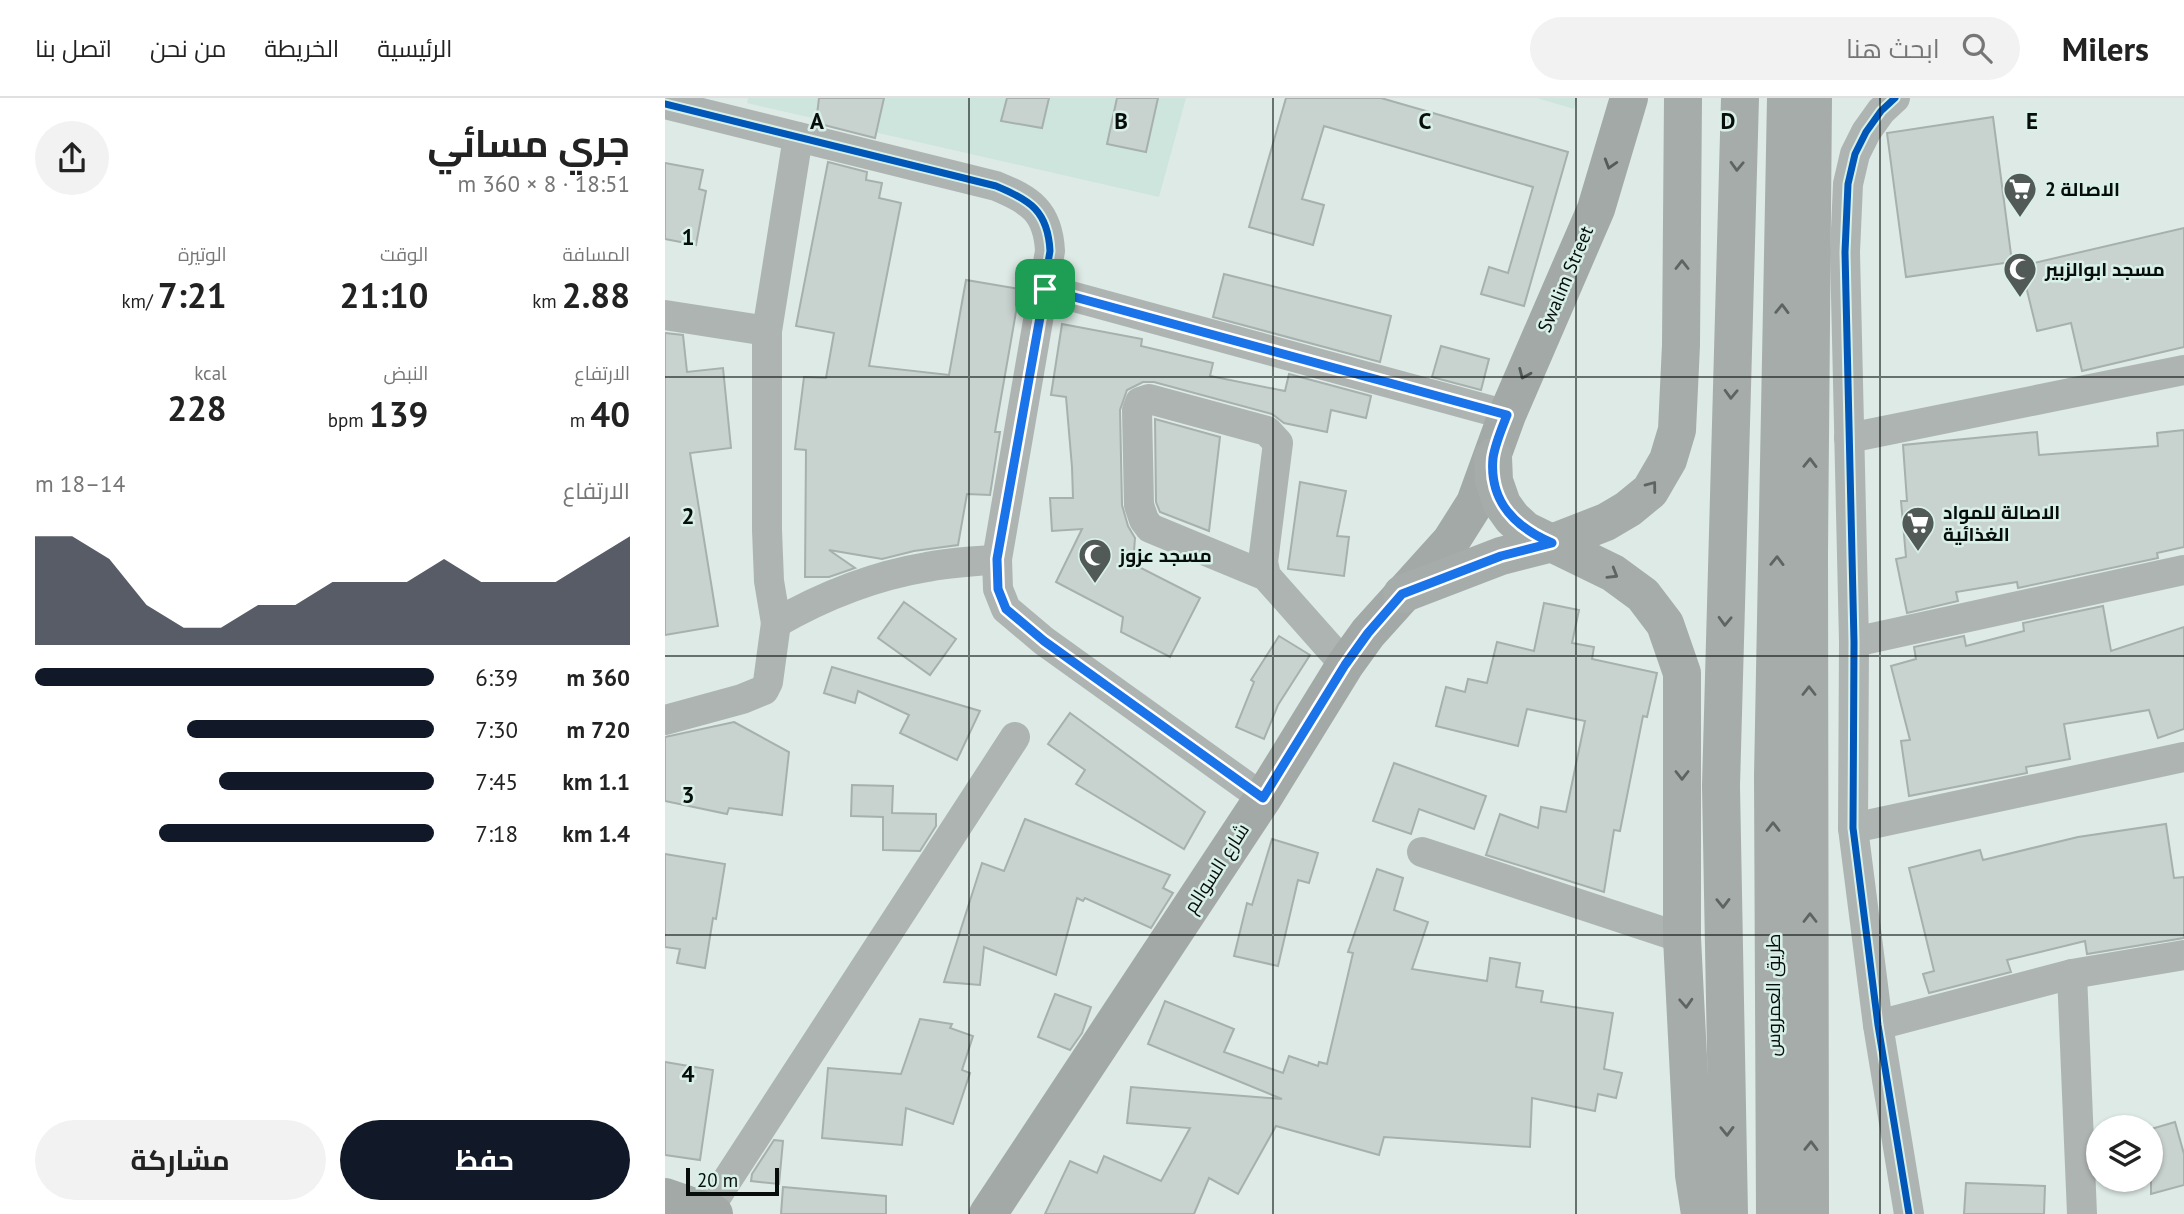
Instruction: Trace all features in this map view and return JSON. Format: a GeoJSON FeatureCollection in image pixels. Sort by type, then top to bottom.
{"type":"FeatureCollection","features":[{"type":"Feature","properties":{"kind":"main road","name":"Swalim Street"},"geometry":{"type":"LineString","coordinates":[[1493,457],[1507,415],[1596,209],[1629,98]]}},
{"type":"Feature","properties":{"kind":"main road"},"geometry":{"type":"LineString","coordinates":[[1402,594],[1501,556],[1552,543],[1606,522],[1650,491],[1668,460],[1677,430],[1681,345],[1683,98]]}},
{"type":"Feature","properties":{"kind":"main road"},"geometry":{"type":"LineString","coordinates":[[1728,1214],[1721,786],[1740,98]]}},
{"type":"Feature","properties":{"kind":"main road","name":"طريق العمروس"},"geometry":{"type":"LineString","coordinates":[[1775,1214],[1773,776],[1786,98]]}},
{"type":"Feature","properties":{"kind":"main road"},"geometry":{"type":"LineString","coordinates":[[1810,1214],[1809,552],[1813,98]]}},
{"type":"Feature","properties":{"kind":"main road"},"geometry":{"type":"LineString","coordinates":[[1493,457],[1494,481],[1502,504],[1525,530],[1613,573],[1643,595],[1665,624],[1682,673],[1682,938],[1694,1175],[1700,1214]]}},
{"type":"Feature","properties":{"kind":"main road","name":"شارع السوالم"},"geometry":{"type":"LineString","coordinates":[[988,1214],[1263,798],[1345,665],[1368,633],[1451,541],[1475,503],[1493,457]]}},
{"type":"Feature","properties":{"kind":"main road"},"geometry":{"type":"LineString","coordinates":[[665,1197],[711,1212]]}},
{"type":"Feature","properties":{"kind":"street"},"geometry":{"type":"LineString","coordinates":[[1895,98],[1881,111],[1855,154],[1848,184],[1845,252],[1854,642],[1853,828],[1878,1025],[1909,1214]]}},
{"type":"Feature","properties":{"kind":"street"},"geometry":{"type":"LineString","coordinates":[[665,104],[731,109],[798,137],[996,186],[1020,196],[1036,208],[1049,233],[1050,251],[997,559],[998,589],[1006,609],[1044,641],[1263,798]]}},
{"type":"Feature","properties":{"kind":"street"},"geometry":{"type":"LineString","coordinates":[[665,720],[741,699],[764,690],[768,682],[776,623],[769,580],[767,530],[767,331],[798,137]]}},
{"type":"Feature","properties":{"kind":"street"},"geometry":{"type":"LineString","coordinates":[[1045,289],[1507,415]]}},
{"type":"Feature","properties":{"kind":"street"},"geometry":{"type":"LineString","coordinates":[[665,314],[767,331]]}},
{"type":"Feature","properties":{"kind":"street"},"geometry":{"type":"LineString","coordinates":[[1849,438],[2184,370]]}},
{"type":"Feature","properties":{"kind":"street"},"geometry":{"type":"LineString","coordinates":[[1266,576],[1150,528],[1144,520],[1139,505],[1137,410],[1140,402],[1149,399],[1267,431],[1273,436],[1278,443],[1262,562],[1266,576],[1345,665]]}},
{"type":"Feature","properties":{"kind":"street"},"geometry":{"type":"LineString","coordinates":[[776,623],[803,607],[848,587],[927,566],[997,559]]}},
{"type":"Feature","properties":{"kind":"street"},"geometry":{"type":"LineString","coordinates":[[1854,642],[2184,569]]}},
{"type":"Feature","properties":{"kind":"street"},"geometry":{"type":"LineString","coordinates":[[711,1212],[1015,737]]}},
{"type":"Feature","properties":{"kind":"street"},"geometry":{"type":"LineString","coordinates":[[1853,828],[2184,757]]}},
{"type":"Feature","properties":{"kind":"street"},"geometry":{"type":"LineString","coordinates":[[1422,852],[1682,938]]}},
{"type":"Feature","properties":{"kind":"street"},"geometry":{"type":"LineString","coordinates":[[1878,1025],[2073,974],[2184,955]]}},
{"type":"Feature","properties":{"kind":"street"},"geometry":{"type":"LineString","coordinates":[[2073,974],[2082,1214]]}},
{"type":"Feature","properties":{"kind":"shaded area"},"geometry":{"type":"Polygon","coordinates":[[[748,98],[1186,98],[1159,197],[747,103],[748,98]]]}},
{"type":"Feature","properties":{"kind":"shaded area"},"geometry":{"type":"Polygon","coordinates":[[[1537,98],[1577,98],[1574,109],[1537,98]]]}},
{"type":"Feature","properties":{"kind":"building"},"geometry":{"type":"Polygon","coordinates":[[[819,98],[884,98],[875,138],[816,123],[819,98]]]}},
{"type":"Feature","properties":{"kind":"building"},"geometry":{"type":"Polygon","coordinates":[[[1007,98],[1049,98],[1042,128],[1001,121],[1007,98]]]}},
{"type":"Feature","properties":{"kind":"building"},"geometry":{"type":"Polygon","coordinates":[[[1117,98],[1158,98],[1146,152],[1107,144],[1117,98]]]}},
{"type":"Feature","properties":{"kind":"building"},"geometry":{"type":"Polygon","coordinates":[[[1286,98],[1381,98],[1568,152],[1524,306],[1481,294],[1489,267],[1508,273],[1533,187],[1324,126],[1302,199],[1324,205],[1313,245],[1249,227],[1286,98]]]}},
{"type":"Feature","properties":{"kind":"building"},"geometry":{"type":"Polygon","coordinates":[[[1993,117],[2012,262],[1906,277],[1887,133],[1993,117]]]}},
{"type":"Feature","properties":{"kind":"building"},"geometry":{"type":"Polygon","coordinates":[[[828,162],[867,172],[866,180],[882,183],[879,198],[901,203],[869,366],[949,375],[966,280],[1020,289],[995,432],[1000,432],[990,495],[967,494],[958,545],[882,559],[829,550],[855,568],[829,577],[805,577],[806,450],[795,449],[804,377],[826,378],[834,333],[796,326],[828,162]]]}},
{"type":"Feature","properties":{"kind":"building"},"geometry":{"type":"Polygon","coordinates":[[[665,163],[703,170],[699,189],[706,191],[696,245],[665,239],[665,163]]]}},
{"type":"Feature","properties":{"kind":"building"},"geometry":{"type":"Polygon","coordinates":[[[2184,228],[2184,347],[2082,371],[2071,323],[2037,331],[2021,266],[2184,228]]]}},
{"type":"Feature","properties":{"kind":"building"},"geometry":{"type":"Polygon","coordinates":[[[1224,274],[1391,316],[1380,362],[1213,317],[1224,274]]]}},
{"type":"Feature","properties":{"kind":"building"},"geometry":{"type":"Polygon","coordinates":[[[1062,324],[1142,339],[1141,346],[1213,363],[1210,376],[1285,391],[1289,374],[1371,396],[1366,418],[1331,410],[1327,432],[1284,423],[1272,414],[1154,382],[1143,382],[1127,390],[1120,410],[1122,505],[1128,526],[1135,538],[1133,564],[1200,598],[1170,657],[1121,632],[1123,617],[1056,582],[1082,529],[1052,531],[1050,498],[1073,498],[1066,397],[1051,395],[1062,324]]]}},
{"type":"Feature","properties":{"kind":"building"},"geometry":{"type":"Polygon","coordinates":[[[665,333],[683,335],[687,372],[723,368],[731,448],[690,453],[718,626],[665,635],[665,333]]]}},
{"type":"Feature","properties":{"kind":"building"},"geometry":{"type":"Polygon","coordinates":[[[1441,346],[1489,359],[1481,390],[1432,377],[1441,346]]]}},
{"type":"Feature","properties":{"kind":"building"},"geometry":{"type":"Polygon","coordinates":[[[1155,419],[1220,437],[1209,531],[1160,512],[1156,502],[1155,419]]]}},
{"type":"Feature","properties":{"kind":"building"},"geometry":{"type":"Polygon","coordinates":[[[2184,430],[2184,547],[2157,553],[2158,558],[2018,588],[2017,582],[1956,592],[1958,601],[1907,613],[1896,559],[1906,557],[1901,501],[1907,501],[1903,445],[2037,432],[2039,455],[2158,446],[2157,433],[2184,430]]]}},
{"type":"Feature","properties":{"kind":"building"},"geometry":{"type":"Polygon","coordinates":[[[1300,482],[1346,491],[1337,536],[1349,537],[1344,576],[1288,569],[1300,482]]]}},
{"type":"Feature","properties":{"kind":"building"},"geometry":{"type":"Polygon","coordinates":[[[904,602],[956,639],[930,675],[878,638],[904,602]]]}},
{"type":"Feature","properties":{"kind":"building"},"geometry":{"type":"Polygon","coordinates":[[[1544,603],[1579,610],[1572,643],[1594,647],[1592,659],[1657,673],[1647,717],[1643,716],[1620,831],[1614,830],[1604,892],[1486,855],[1500,814],[1538,828],[1541,807],[1566,812],[1585,721],[1527,709],[1518,746],[1436,726],[1446,687],[1465,692],[1468,679],[1487,683],[1497,642],[1534,651],[1544,603]]]}},
{"type":"Feature","properties":{"kind":"building"},"geometry":{"type":"Polygon","coordinates":[[[2103,606],[2111,651],[2184,627],[2184,729],[2158,738],[2149,710],[2064,724],[2070,759],[2026,767],[2027,773],[1909,796],[1901,741],[1910,740],[1891,666],[1916,659],[1914,647],[1964,636],[1966,646],[2024,631],[2023,623],[2103,606]]]}},
{"type":"Feature","properties":{"kind":"building"},"geometry":{"type":"Polygon","coordinates":[[[1279,636],[1310,655],[1278,705],[1264,739],[1236,727],[1254,682],[1251,680],[1279,636]]]}},
{"type":"Feature","properties":{"kind":"building"},"geometry":{"type":"Polygon","coordinates":[[[832,667],[980,711],[957,760],[900,733],[909,715],[858,691],[855,703],[824,693],[832,667]]]}},
{"type":"Feature","properties":{"kind":"building"},"geometry":{"type":"Polygon","coordinates":[[[1070,713],[1205,812],[1184,849],[1076,784],[1085,770],[1048,744],[1070,713]]]}},
{"type":"Feature","properties":{"kind":"building"},"geometry":{"type":"Polygon","coordinates":[[[734,722],[789,752],[782,815],[729,808],[727,814],[665,801],[665,737],[734,722]]]}},
{"type":"Feature","properties":{"kind":"building"},"geometry":{"type":"Polygon","coordinates":[[[1394,763],[1486,796],[1474,829],[1419,809],[1411,834],[1373,821],[1394,763]]]}},
{"type":"Feature","properties":{"kind":"building"},"geometry":{"type":"Polygon","coordinates":[[[852,785],[893,786],[892,813],[936,814],[936,826],[920,851],[883,850],[883,817],[851,816],[852,785]]]}},
{"type":"Feature","properties":{"kind":"building"},"geometry":{"type":"Polygon","coordinates":[[[1025,819],[1170,875],[1163,888],[1173,893],[1151,928],[1085,898],[1083,901],[1077,898],[1056,975],[984,947],[980,985],[944,982],[982,863],[1004,871],[1025,819]]]}},
{"type":"Feature","properties":{"kind":"building"},"geometry":{"type":"Polygon","coordinates":[[[2166,824],[2174,878],[2184,877],[2184,938],[2087,954],[2085,941],[2007,960],[2011,972],[1929,993],[1923,974],[1934,971],[1909,868],[1980,850],[1983,860],[2078,837],[2166,824]]]}},
{"type":"Feature","properties":{"kind":"building"},"geometry":{"type":"Polygon","coordinates":[[[1272,839],[1318,853],[1309,883],[1298,880],[1278,966],[1234,956],[1247,903],[1252,905],[1272,839]]]}},
{"type":"Feature","properties":{"kind":"building"},"geometry":{"type":"Polygon","coordinates":[[[665,854],[725,864],[705,968],[677,963],[680,949],[665,947],[665,854]]]}},
{"type":"Feature","properties":{"kind":"building"},"geometry":{"type":"Polygon","coordinates":[[[1377,869],[1403,878],[1394,910],[1428,922],[1412,969],[1487,981],[1490,958],[1520,963],[1516,987],[1543,991],[1541,1002],[1613,1013],[1604,1069],[1622,1073],[1616,1098],[1598,1094],[1595,1111],[1532,1098],[1530,1147],[1384,1137],[1379,1155],[1276,1126],[1238,1194],[1209,1178],[1194,1214],[1045,1214],[1070,1161],[1097,1173],[1104,1156],[1161,1181],[1190,1128],[1127,1123],[1131,1087],[1282,1099],[1148,1044],[1165,1001],[1234,1029],[1224,1052],[1283,1073],[1289,1056],[1318,1066],[1319,1062],[1327,1064],[1353,953],[1348,952],[1377,869]]]}},
{"type":"Feature","properties":{"kind":"building"},"geometry":{"type":"Polygon","coordinates":[[[1055,994],[1091,1007],[1082,1033],[1070,1050],[1038,1037],[1055,994]]]}},
{"type":"Feature","properties":{"kind":"building"},"geometry":{"type":"Polygon","coordinates":[[[920,1019],[952,1024],[950,1028],[973,1036],[962,1070],[970,1073],[953,1124],[906,1108],[902,1145],[822,1138],[828,1068],[901,1074],[920,1019]]]}},
{"type":"Feature","properties":{"kind":"building"},"geometry":{"type":"Polygon","coordinates":[[[665,1062],[713,1070],[700,1160],[665,1155],[665,1062]]]}},
{"type":"Feature","properties":{"kind":"building"},"geometry":{"type":"Polygon","coordinates":[[[2175,1122],[2184,1154],[2184,1185],[2163,1191],[2163,1126],[2175,1122]]]}},
{"type":"Feature","properties":{"kind":"building"},"geometry":{"type":"Polygon","coordinates":[[[774,1140],[783,1141],[779,1184],[751,1181],[752,1174],[774,1140]]]}},
{"type":"Feature","properties":{"kind":"building"},"geometry":{"type":"Polygon","coordinates":[[[1966,1183],[2045,1186],[2044,1214],[1964,1214],[1966,1183]]]}},
{"type":"Feature","properties":{"kind":"building"},"geometry":{"type":"Polygon","coordinates":[[[783,1187],[886,1196],[886,1214],[781,1214],[783,1187]]]}},
{"type":"Feature","properties":{"kind":"cycle path"},"geometry":{"type":"LineString","coordinates":[[1895,98],[1881,111],[1855,154],[1848,184],[1845,252],[1854,642],[1853,828],[1878,1025],[1909,1214]]}},
{"type":"Feature","properties":{"kind":"cycle path"},"geometry":{"type":"LineString","coordinates":[[665,104],[996,186],[1019,196],[1035,209],[1049,237],[1050,251],[997,559],[998,589],[1006,609],[1044,641],[1263,798]]}},
{"type":"Feature","properties":{"kind":"place","name":"الاصالة 2"},"geometry":{"type":"Point","coordinates":[2020,219]}},
{"type":"Feature","properties":{"kind":"place","name":"مسجد ابوالزبير"},"geometry":{"type":"Point","coordinates":[2020,299]}},
{"type":"Feature","properties":{"kind":"place","name":"الاصالة للمواد الغذائية"},"geometry":{"type":"Point","coordinates":[1918,553]}},
{"type":"Feature","properties":{"kind":"place","name":"مسجد عزوز"},"geometry":{"type":"Point","coordinates":[1095,585]}},
{"type":"Feature","properties":{"kind":"route"},"geometry":{"type":"LineString","coordinates":[[1045,289],[1507,415],[1493,457],[1494,481],[1502,504],[1525,530],[1552,543],[1501,556],[1402,594],[1345,665],[1263,798],[1044,641],[1006,609],[998,589],[997,559],[1045,289]]}}]}
